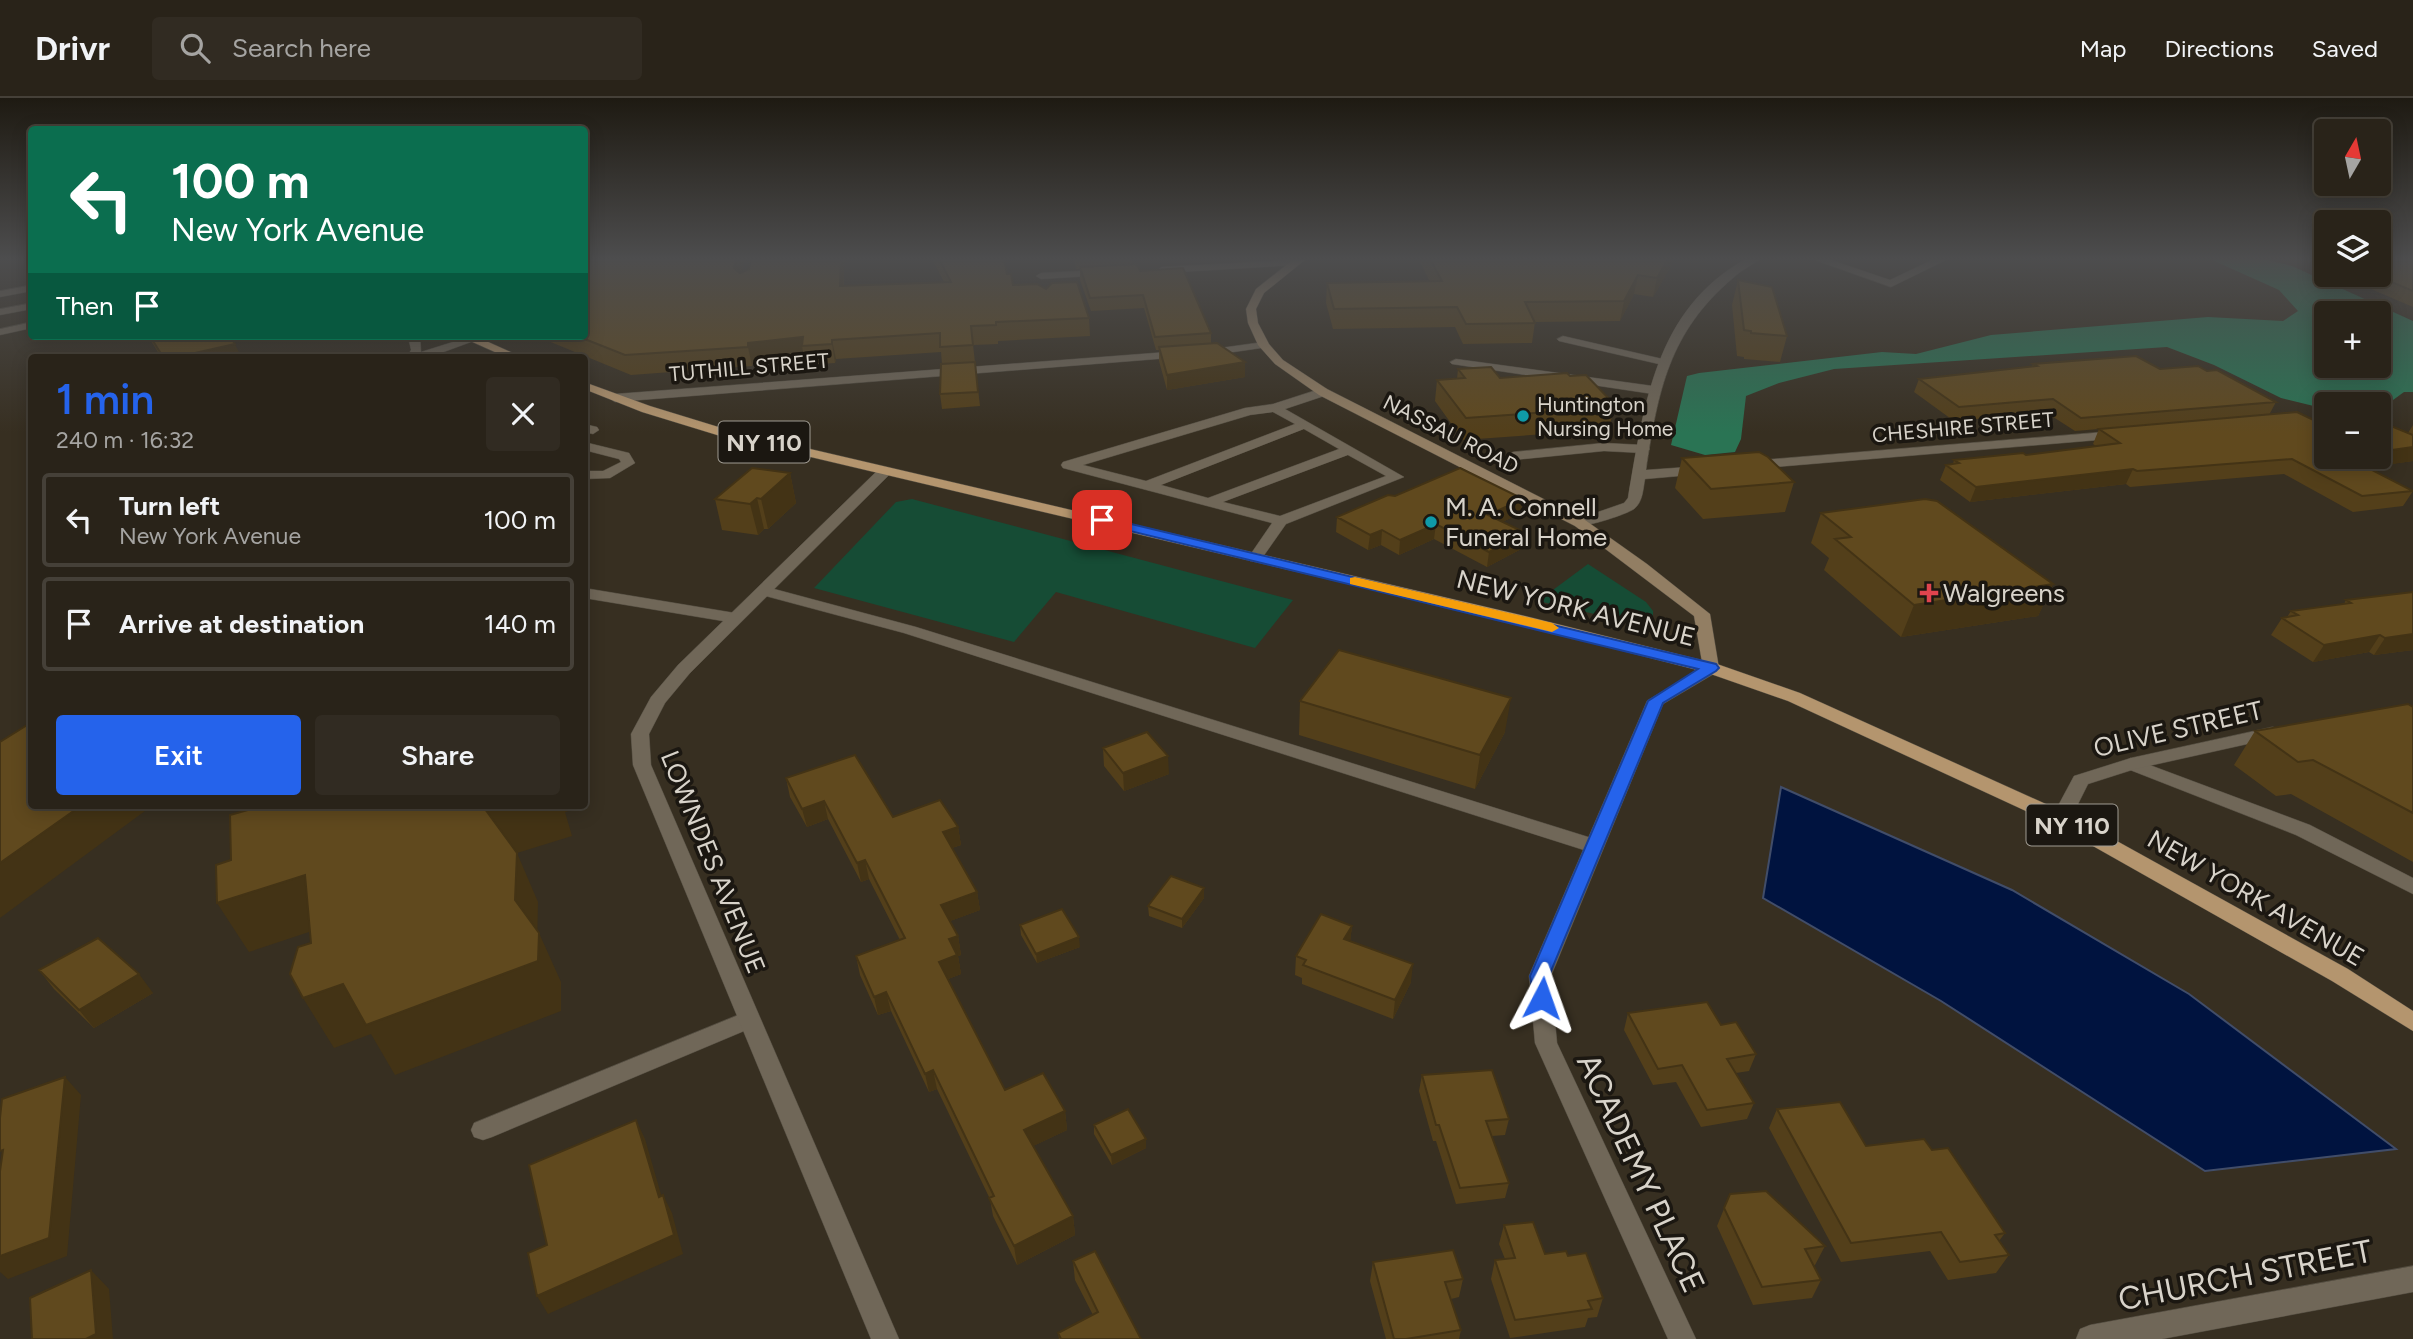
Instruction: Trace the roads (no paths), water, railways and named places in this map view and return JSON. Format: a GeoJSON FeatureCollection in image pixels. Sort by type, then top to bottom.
{"type":"FeatureCollection","features":[{"type":"Feature","properties":{"kind":"main road","name":"NASSAU ROAD"},"geometry":{"type":"LineString","coordinates":[[1252,317],[1264,345],[1279,362],[1323,392],[1580,523],[1642,567],[1702,614],[1711,668]]}},
{"type":"Feature","properties":{"kind":"main road"},"geometry":{"type":"LineString","coordinates":[[474,340],[508,354]]}},
{"type":"Feature","properties":{"kind":"main road","name":"NEW YORK AVENUE"},"geometry":{"type":"LineString","coordinates":[[588,387],[698,425],[884,472],[1711,668],[1794,697],[2061,819],[2340,975],[2413,1022]]}},
{"type":"Feature","properties":{"kind":"street"},"geometry":{"type":"LineString","coordinates":[[1580,523],[1629,506],[1635,498],[1653,390],[1663,362],[1687,317]]}},
{"type":"Feature","properties":{"kind":"street"},"geometry":{"type":"LineString","coordinates":[[0,332],[28,327]]}},
{"type":"Feature","properties":{"kind":"street"},"geometry":{"type":"LineString","coordinates":[[1563,339],[1663,362]]}},
{"type":"Feature","properties":{"kind":"street"},"geometry":{"type":"LineString","coordinates":[[427,354],[464,340]]}},
{"type":"Feature","properties":{"kind":"street","name":"TUTHILL STREET"},"geometry":{"type":"LineString","coordinates":[[615,398],[1220,351],[1264,345]]}},
{"type":"Feature","properties":{"kind":"street"},"geometry":{"type":"LineString","coordinates":[[496,354],[503,352]]}},
{"type":"Feature","properties":{"kind":"street"},"geometry":{"type":"LineString","coordinates":[[1456,362],[1653,390]]}},
{"type":"Feature","properties":{"kind":"street"},"geometry":{"type":"LineString","coordinates":[[1281,521],[1068,465],[1249,411],[1275,408],[1323,392]]}},
{"type":"Feature","properties":{"kind":"street"},"geometry":{"type":"LineString","coordinates":[[1255,558],[1281,521],[1397,477],[1275,408]]}},
{"type":"Feature","properties":{"kind":"street"},"geometry":{"type":"LineString","coordinates":[[1147,485],[1304,425]]}},
{"type":"Feature","properties":{"kind":"street","name":"CHESHIRE STREET"},"geometry":{"type":"LineString","coordinates":[[1639,475],[2124,434]]}},
{"type":"Feature","properties":{"kind":"street"},"geometry":{"type":"LineString","coordinates":[[588,447],[624,456],[628,463],[620,470],[605,475],[588,475]]}},
{"type":"Feature","properties":{"kind":"street"},"geometry":{"type":"LineString","coordinates":[[1513,456],[1604,447],[1642,452]]}},
{"type":"Feature","properties":{"kind":"street"},"geometry":{"type":"LineString","coordinates":[[1209,502],[1349,450]]}},
{"type":"Feature","properties":{"kind":"street","name":"LOWNDES AVENUE"},"geometry":{"type":"LineString","coordinates":[[884,472],[735,618],[666,690],[640,734],[642,765],[885,1339]]}},
{"type":"Feature","properties":{"kind":"street"},"geometry":{"type":"LineString","coordinates":[[764,591],[910,630],[1594,846]]}},
{"type":"Feature","properties":{"kind":"street"},"geometry":{"type":"LineString","coordinates":[[588,594],[735,618]]}},
{"type":"Feature","properties":{"kind":"street","name":"ACADEMY PLACE"},"geometry":{"type":"LineString","coordinates":[[1682,1339],[1546,1043],[1539,976],[1656,701],[1711,668]]}},
{"type":"Feature","properties":{"kind":"street","name":"OLIVE STREET"},"geometry":{"type":"LineString","coordinates":[[2061,819],[2081,780],[2131,764],[2292,730]]}},
{"type":"Feature","properties":{"kind":"street"},"geometry":{"type":"LineString","coordinates":[[2131,764],[2303,830],[2413,887]]}},
{"type":"Feature","properties":{"kind":"street"},"geometry":{"type":"LineString","coordinates":[[483,1130],[748,1020]]}},
{"type":"Feature","properties":{"kind":"street","name":"CHURCH STREET"},"geometry":{"type":"LineString","coordinates":[[2090,1339],[2120,1337],[2413,1279]]}},
{"type":"Feature","properties":{"kind":"water"},"geometry":{"type":"Polygon","coordinates":[[[1781,787],[2012,890],[2189,994],[2396,1149],[2205,1171],[1941,1001],[1763,898],[1781,787]]]}},
{"type":"Feature","properties":{"kind":"place","name":"Huntington Nursing Home"},"geometry":{"type":"Point","coordinates":[1523,416]}},
{"type":"Feature","properties":{"kind":"place","name":"M. A. Connell Funeral Home"},"geometry":{"type":"Point","coordinates":[1431,522]}},
{"type":"Feature","properties":{"kind":"place","name":"Walgreens"},"geometry":{"type":"Point","coordinates":[1929,593]}}]}
